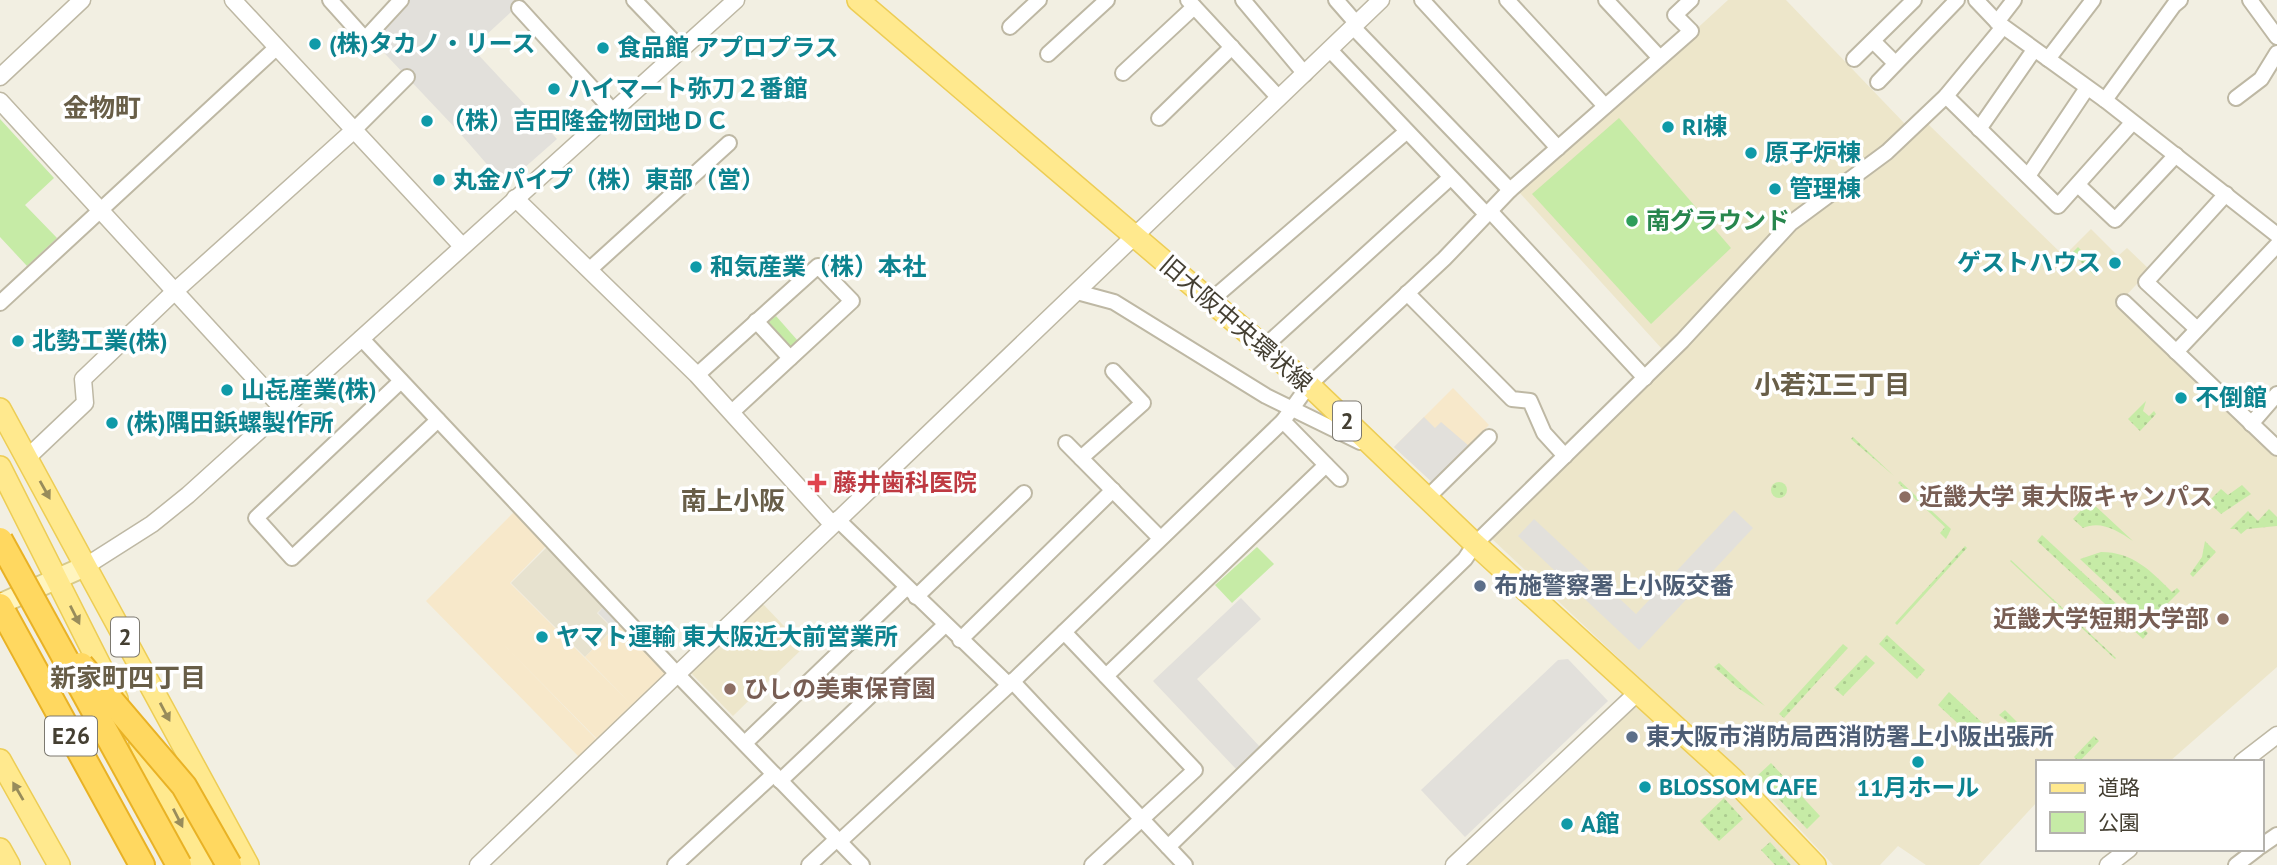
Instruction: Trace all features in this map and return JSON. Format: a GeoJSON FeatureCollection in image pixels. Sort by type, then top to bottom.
{"type":"FeatureCollection","features":[{"type":"Feature","properties":{"kind":"highway","name":"E26"},"geometry":{"type":"LineString","coordinates":[[0,540],[180,865]]}},
{"type":"Feature","properties":{"kind":"highway","name":"E26"},"geometry":{"type":"LineString","coordinates":[[0,605],[142,865]]}},
{"type":"Feature","properties":{"kind":"highway"},"geometry":{"type":"LineString","coordinates":[[47,624],[184,786],[229,865]]}},
{"type":"Feature","properties":{"kind":"highway"},"geometry":{"type":"LineString","coordinates":[[32,665],[130,865]]}},
{"type":"Feature","properties":{"kind":"main road","name":"旧大阪中央環状線"},"geometry":{"type":"LineString","coordinates":[[858,0],[1309,385],[1475,544],[1733,779],[1815,865]]}},
{"type":"Feature","properties":{"kind":"main road","name":"2"},"geometry":{"type":"LineString","coordinates":[[0,409],[248,865]]}},
{"type":"Feature","properties":{"kind":"main road","name":"2"},"geometry":{"type":"LineString","coordinates":[[0,467],[202,865]]}},
{"type":"Feature","properties":{"kind":"main road"},"geometry":{"type":"LineString","coordinates":[[0,605],[86,566]]}},
{"type":"Feature","properties":{"kind":"main road"},"geometry":{"type":"LineString","coordinates":[[0,760],[59,865]]}},
{"type":"Feature","properties":{"kind":"main road"},"geometry":{"type":"LineString","coordinates":[[41,832],[51,865]]}},
{"type":"Feature","properties":{"kind":"main road"},"geometry":{"type":"LineString","coordinates":[[0,849],[9,865]]}},
{"type":"Feature","properties":{"kind":"street"},"geometry":{"type":"LineString","coordinates":[[0,77],[82,0]]}},
{"type":"Feature","properties":{"kind":"street"},"geometry":{"type":"LineString","coordinates":[[233,0],[462,246]]}},
{"type":"Feature","properties":{"kind":"street"},"geometry":{"type":"LineString","coordinates":[[330,0],[365,39],[401,0]]}},
{"type":"Feature","properties":{"kind":"street"},"geometry":{"type":"LineString","coordinates":[[634,0],[682,50]]}},
{"type":"Feature","properties":{"kind":"street"},"geometry":{"type":"LineString","coordinates":[[86,566],[152,524],[736,0]]}},
{"type":"Feature","properties":{"kind":"street"},"geometry":{"type":"LineString","coordinates":[[1010,27],[1039,0]]}},
{"type":"Feature","properties":{"kind":"street"},"geometry":{"type":"LineString","coordinates":[[1048,54],[1107,0]]}},
{"type":"Feature","properties":{"kind":"street"},"geometry":{"type":"LineString","coordinates":[[1242,0],[1305,74]]}},
{"type":"Feature","properties":{"kind":"street"},"geometry":{"type":"LineString","coordinates":[[1336,0],[1355,25],[1510,190]]}},
{"type":"Feature","properties":{"kind":"street"},"geometry":{"type":"LineString","coordinates":[[1422,0],[1558,148]]}},
{"type":"Feature","properties":{"kind":"street"},"geometry":{"type":"LineString","coordinates":[[1507,0],[1605,106]]}},
{"type":"Feature","properties":{"kind":"street"},"geometry":{"type":"LineString","coordinates":[[1606,0],[1660,58]]}},
{"type":"Feature","properties":{"kind":"street"},"geometry":{"type":"LineString","coordinates":[[809,865],[1064,632],[1283,421],[1309,385],[1407,293],[1510,190],[1691,31],[1675,15],[1691,0]]}},
{"type":"Feature","properties":{"kind":"street"},"geometry":{"type":"LineString","coordinates":[[1854,59],[1914,0]]}},
{"type":"Feature","properties":{"kind":"street"},"geometry":{"type":"LineString","coordinates":[[1878,82],[1957,0]]}},
{"type":"Feature","properties":{"kind":"street"},"geometry":{"type":"LineString","coordinates":[[1976,0],[2000,25],[2105,100],[2277,235]]}},
{"type":"Feature","properties":{"kind":"street"},"geometry":{"type":"LineString","coordinates":[[1168,847],[1465,559],[1475,544],[1645,378],[1791,223],[1887,152],[1945,96],[2000,25],[2014,0]]}},
{"type":"Feature","properties":{"kind":"street"},"geometry":{"type":"LineString","coordinates":[[2048,59],[2094,0]]}},
{"type":"Feature","properties":{"kind":"street"},"geometry":{"type":"LineString","coordinates":[[2105,100],[2180,0]]}},
{"type":"Feature","properties":{"kind":"street"},"geometry":{"type":"LineString","coordinates":[[2250,0],[2277,37]]}},
{"type":"Feature","properties":{"kind":"street"},"geometry":{"type":"LineString","coordinates":[[478,865],[1330,50],[1378,1]]}},
{"type":"Feature","properties":{"kind":"street"},"geometry":{"type":"LineString","coordinates":[[1123,74],[1191,3],[1279,98]]}},
{"type":"Feature","properties":{"kind":"street"},"geometry":{"type":"LineString","coordinates":[[519,8],[613,111]]}},
{"type":"Feature","properties":{"kind":"street"},"geometry":{"type":"LineString","coordinates":[[1873,41],[1895,63]]}},
{"type":"Feature","properties":{"kind":"street"},"geometry":{"type":"LineString","coordinates":[[1159,118],[1232,47]]}},
{"type":"Feature","properties":{"kind":"street"},"geometry":{"type":"LineString","coordinates":[[0,303],[276,48]]}},
{"type":"Feature","properties":{"kind":"street"},"geometry":{"type":"LineString","coordinates":[[1330,50],[1450,178],[1488,213],[1645,378]]}},
{"type":"Feature","properties":{"kind":"street"},"geometry":{"type":"LineString","coordinates":[[1979,129],[2034,50]]}},
{"type":"Feature","properties":{"kind":"street"},"geometry":{"type":"LineString","coordinates":[[2236,98],[2261,79],[2277,53]]}},
{"type":"Feature","properties":{"kind":"street"},"geometry":{"type":"LineString","coordinates":[[27,458],[85,403],[83,379],[174,291],[353,131],[407,77]]}},
{"type":"Feature","properties":{"kind":"street"},"geometry":{"type":"LineString","coordinates":[[2028,176],[2087,88]]}},
{"type":"Feature","properties":{"kind":"street"},"geometry":{"type":"LineString","coordinates":[[1945,96],[2058,206],[2132,123]]}},
{"type":"Feature","properties":{"kind":"street"},"geometry":{"type":"LineString","coordinates":[[0,100],[283,409]]}},
{"type":"Feature","properties":{"kind":"street"},"geometry":{"type":"LineString","coordinates":[[1210,301],[1406,132]]}},
{"type":"Feature","properties":{"kind":"street"},"geometry":{"type":"LineString","coordinates":[[589,270],[729,143]]}},
{"type":"Feature","properties":{"kind":"street"},"geometry":{"type":"LineString","coordinates":[[2078,185],[2115,220],[2176,155]]}},
{"type":"Feature","properties":{"kind":"street"},"geometry":{"type":"LineString","coordinates":[[1264,347],[1450,178]]}},
{"type":"Feature","properties":{"kind":"street"},"geometry":{"type":"LineString","coordinates":[[2197,329],[2146,282],[2226,194]]}},
{"type":"Feature","properties":{"kind":"street"},"geometry":{"type":"LineString","coordinates":[[514,198],[697,375],[835,522],[1011,683],[1185,865]]}},
{"type":"Feature","properties":{"kind":"street"},"geometry":{"type":"LineString","coordinates":[[2176,352],[2277,244]]}},
{"type":"Feature","properties":{"kind":"street"},"geometry":{"type":"LineString","coordinates":[[697,375],[818,265],[827,274],[852,301],[732,412]]}},
{"type":"Feature","properties":{"kind":"street"},"geometry":{"type":"LineString","coordinates":[[1077,292],[1114,302],[1266,396],[1377,450]]}},
{"type":"Feature","properties":{"kind":"street"},"geometry":{"type":"LineString","coordinates":[[1407,293],[1512,399],[1530,401],[1544,433],[1565,456]]}},
{"type":"Feature","properties":{"kind":"street"},"geometry":{"type":"LineString","coordinates":[[2124,302],[2277,448]]}},
{"type":"Feature","properties":{"kind":"street"},"geometry":{"type":"LineString","coordinates":[[756,321],[790,358]]}},
{"type":"Feature","properties":{"kind":"street"},"geometry":{"type":"LineString","coordinates":[[361,338],[678,675],[862,865]]}},
{"type":"Feature","properties":{"kind":"street"},"geometry":{"type":"LineString","coordinates":[[1082,458],[1143,403],[1113,371]]}},
{"type":"Feature","properties":{"kind":"street"},"geometry":{"type":"LineString","coordinates":[[401,381],[256,519],[292,558],[438,420]]}},
{"type":"Feature","properties":{"kind":"street"},"geometry":{"type":"LineString","coordinates":[[2250,424],[2277,394]]}},
{"type":"Feature","properties":{"kind":"street"},"geometry":{"type":"LineString","coordinates":[[1283,421],[1339,479]]}},
{"type":"Feature","properties":{"kind":"street"},"geometry":{"type":"LineString","coordinates":[[1427,498],[1489,437]]}},
{"type":"Feature","properties":{"kind":"street"},"geometry":{"type":"LineString","coordinates":[[1066,443],[1160,538]]}},
{"type":"Feature","properties":{"kind":"street"},"geometry":{"type":"LineString","coordinates":[[1106,676],[1326,465]]}},
{"type":"Feature","properties":{"kind":"street"},"geometry":{"type":"LineString","coordinates":[[961,640],[1113,491]]}},
{"type":"Feature","properties":{"kind":"street"},"geometry":{"type":"LineString","coordinates":[[745,743],[911,592],[1024,494]]}},
{"type":"Feature","properties":{"kind":"street"},"geometry":{"type":"LineString","coordinates":[[675,865],[945,625]]}},
{"type":"Feature","properties":{"kind":"street"},"geometry":{"type":"LineString","coordinates":[[1064,632],[1195,770],[1092,865]]}},
{"type":"Feature","properties":{"kind":"street"},"geometry":{"type":"LineString","coordinates":[[1454,865],[1637,692]]}},
{"type":"Feature","properties":{"kind":"street"},"geometry":{"type":"LineString","coordinates":[[2245,760],[2277,735]]}},
{"type":"Feature","properties":{"kind":"street"},"geometry":{"type":"LineString","coordinates":[[2108,865],[2126,851]]}},
{"type":"Feature","properties":{"kind":"street"},"geometry":{"type":"LineString","coordinates":[[2242,863],[2256,851]]}},
{"type":"Feature","properties":{"kind":"shaded area"},"geometry":{"type":"Polygon","coordinates":[[[409,0],[524,0],[472,48],[557,139],[505,185],[372,40],[409,0]]]}},
{"type":"Feature","properties":{"kind":"shaded area"},"geometry":{"type":"Polygon","coordinates":[[[1728,0],[1786,0],[1906,125],[1882,148],[1784,220],[1663,350],[1519,192],[1728,0]]]}},
{"type":"Feature","properties":{"kind":"shaded area","name":"近畿大学 東大阪キャンパス"},"geometry":{"type":"Polygon","coordinates":[[[1928,124],[2064,256],[2091,229],[2118,256],[2127,248],[2150,270],[2120,302],[2277,457],[2277,667],[2171,760],[2036,760],[2036,803],[1979,865],[1926,865],[1898,846],[1880,865],[1833,865],[1753,779],[1733,766],[1491,538],[1789,235],[1894,158],[1928,124]]]}},
{"type":"Feature","properties":{"kind":"shaded area"},"geometry":{"type":"Polygon","coordinates":[[[1453,388],[1489,425],[1433,483],[1394,447],[1453,388]]]}},
{"type":"Feature","properties":{"kind":"shaded area"},"geometry":{"type":"Polygon","coordinates":[[[1424,417],[1435,428],[1441,422],[1469,446],[1433,483],[1394,447],[1424,417]]]}},
{"type":"Feature","properties":{"kind":"shaded area"},"geometry":{"type":"Polygon","coordinates":[[[516,510],[548,544],[510,583],[630,703],[585,657],[622,621],[667,667],[668,675],[599,741],[503,644],[598,741],[581,759],[426,601],[516,510]]]}},
{"type":"Feature","properties":{"kind":"shaded area"},"geometry":{"type":"Polygon","coordinates":[[[1734,510],[1753,528],[1639,650],[1518,536],[1534,519],[1636,614],[1734,510]]]}},
{"type":"Feature","properties":{"kind":"shaded area"},"geometry":{"type":"Polygon","coordinates":[[[549,545],[606,604],[597,613],[613,629],[585,657],[511,583],[549,545]]]}},
{"type":"Feature","properties":{"kind":"shaded area"},"geometry":{"type":"Polygon","coordinates":[[[1241,598],[1261,619],[1197,679],[1260,747],[1236,769],[1153,681],[1241,598]]]}},
{"type":"Feature","properties":{"kind":"shaded area"},"geometry":{"type":"Polygon","coordinates":[[[606,604],[621,620],[613,628],[598,613],[606,604]]]}},
{"type":"Feature","properties":{"kind":"shaded area"},"geometry":{"type":"Polygon","coordinates":[[[763,604],[804,647],[733,716],[691,673],[763,604]]]}},
{"type":"Feature","properties":{"kind":"shaded area"},"geometry":{"type":"Polygon","coordinates":[[[1568,659],[1608,701],[1465,837],[1421,790],[1558,660],[1568,659]]]}},
{"type":"Feature","properties":{"kind":"shaded area"},"geometry":{"type":"Polygon","coordinates":[[[1638,705],[1724,783],[1800,865],[1464,865],[1638,705]]]}},
{"type":"Feature","properties":{"kind":"green space","name":"南グラウンド"},"geometry":{"type":"Polygon","coordinates":[[[1619,118],[1731,248],[1651,324],[1532,194],[1619,118]]]}},
{"type":"Feature","properties":{"kind":"green space"},"geometry":{"type":"Polygon","coordinates":[[[0,119],[54,178],[25,205],[57,238],[27,266],[0,237],[0,119]]]}},
{"type":"Feature","properties":{"kind":"green space"},"geometry":{"type":"Polygon","coordinates":[[[2078,247],[2094,264],[2095,276],[2072,253],[2078,247]]]}},
{"type":"Feature","properties":{"kind":"green space"},"geometry":{"type":"Polygon","coordinates":[[[776,316],[798,341],[787,350],[765,325],[776,316]]]}},
{"type":"Feature","properties":{"kind":"green space"},"geometry":{"type":"Polygon","coordinates":[[[2146,401],[2143,411],[2149,416],[2154,411],[2156,414],[2140,431],[2128,419],[2146,401]]]}},
{"type":"Feature","properties":{"kind":"green space"},"geometry":{"type":"Polygon","coordinates":[[[1853,437],[1894,476],[1851,439],[1853,437]]]}},
{"type":"Feature","properties":{"kind":"green space"},"geometry":{"type":"Polygon","coordinates":[[[1900,481],[1951,529],[1946,539],[1940,533],[1945,527],[1898,483],[1900,481]]]}},
{"type":"Feature","properties":{"kind":"green space"},"geometry":{"type":"Polygon","coordinates":[[[1779,482],[1785,484],[1785,496],[1779,498],[1773,496],[1771,490],[1773,484],[1779,482]]]}},
{"type":"Feature","properties":{"kind":"green space"},"geometry":{"type":"Polygon","coordinates":[[[2242,485],[2251,494],[2221,514],[2208,502],[2221,489],[2228,495],[2242,485]]]}},
{"type":"Feature","properties":{"kind":"green space"},"geometry":{"type":"Polygon","coordinates":[[[2090,501],[2133,541],[2103,526],[2083,528],[2073,519],[2090,501]]]}},
{"type":"Feature","properties":{"kind":"green space"},"geometry":{"type":"Polygon","coordinates":[[[2269,509],[2277,517],[2277,526],[2247,529],[2241,534],[2236,529],[2230,529],[2248,511],[2258,521],[2269,509]]]}},
{"type":"Feature","properties":{"kind":"green space"},"geometry":{"type":"Polygon","coordinates":[[[2042,535],[2148,633],[2143,639],[2037,541],[2042,535]]]}},
{"type":"Feature","properties":{"kind":"green space"},"geometry":{"type":"Polygon","coordinates":[[[2205,541],[2216,552],[2193,577],[2190,574],[2202,557],[2205,541]]]}},
{"type":"Feature","properties":{"kind":"green space"},"geometry":{"type":"Polygon","coordinates":[[[1965,546],[1967,548],[1897,625],[1895,623],[1965,546]]]}},
{"type":"Feature","properties":{"kind":"green space"},"geometry":{"type":"Polygon","coordinates":[[[1257,547],[1274,564],[1232,603],[1215,585],[1257,547]]]}},
{"type":"Feature","properties":{"kind":"green space"},"geometry":{"type":"Polygon","coordinates":[[[2101,552],[2132,559],[2149,570],[2172,592],[2177,588],[2180,591],[2148,623],[2080,559],[2101,552]]]}},
{"type":"Feature","properties":{"kind":"green space"},"geometry":{"type":"Polygon","coordinates":[[[2011,560],[2116,658],[2010,561],[2011,560]]]}},
{"type":"Feature","properties":{"kind":"green space"},"geometry":{"type":"Polygon","coordinates":[[[1887,635],[1925,670],[1917,679],[1879,644],[1887,635]]]}},
{"type":"Feature","properties":{"kind":"green space"},"geometry":{"type":"Polygon","coordinates":[[[1843,644],[1848,648],[1784,718],[1779,714],[1843,644]]]}},
{"type":"Feature","properties":{"kind":"green space"},"geometry":{"type":"Polygon","coordinates":[[[1866,655],[1875,663],[1843,696],[1834,688],[1866,655]]]}},
{"type":"Feature","properties":{"kind":"green space"},"geometry":{"type":"Polygon","coordinates":[[[1719,663],[1765,706],[1738,688],[1714,667],[1719,663]]]}},
{"type":"Feature","properties":{"kind":"green space"},"geometry":{"type":"Polygon","coordinates":[[[1949,692],[1989,729],[1978,742],[1938,705],[1949,692]]]}},
{"type":"Feature","properties":{"kind":"green space"},"geometry":{"type":"Polygon","coordinates":[[[2005,710],[2029,734],[2027,737],[1999,715],[2005,710]]]}},
{"type":"Feature","properties":{"kind":"green space"},"geometry":{"type":"Polygon","coordinates":[[[2094,736],[2099,741],[2081,760],[2074,757],[2094,736]]]}},
{"type":"Feature","properties":{"kind":"green space"},"geometry":{"type":"Polygon","coordinates":[[[1771,763],[1820,816],[1807,829],[1757,776],[1771,763]]]}},
{"type":"Feature","properties":{"kind":"green space"},"geometry":{"type":"Polygon","coordinates":[[[1724,798],[1743,819],[1719,841],[1700,821],[1724,798]]]}},
{"type":"Feature","properties":{"kind":"green space"},"geometry":{"type":"Polygon","coordinates":[[[1770,842],[1791,865],[1775,865],[1761,850],[1770,842]]]}},
{"type":"Feature","properties":{"kind":"place","name":"(株)タカノ・リース"},"geometry":{"type":"Point","coordinates":[315,44]}},
{"type":"Feature","properties":{"kind":"place","name":"食品館 アプロプラス"},"geometry":{"type":"Point","coordinates":[603,48]}},
{"type":"Feature","properties":{"kind":"place","name":"ハイマート弥刀２番館"},"geometry":{"type":"Point","coordinates":[554,89]}},
{"type":"Feature","properties":{"kind":"place","name":"（株）吉田隆金物団地ＤＣ"},"geometry":{"type":"Point","coordinates":[427,121]}},
{"type":"Feature","properties":{"kind":"place","name":"RI棟"},"geometry":{"type":"Point","coordinates":[1668,127]}},
{"type":"Feature","properties":{"kind":"place","name":"原子炉棟"},"geometry":{"type":"Point","coordinates":[1751,153]}},
{"type":"Feature","properties":{"kind":"place","name":"丸金パイプ（株）東部（営）"},"geometry":{"type":"Point","coordinates":[439,180]}},
{"type":"Feature","properties":{"kind":"place","name":"管理棟"},"geometry":{"type":"Point","coordinates":[1775,189]}},
{"type":"Feature","properties":{"kind":"place","name":"南グラウンド"},"geometry":{"type":"Point","coordinates":[1632,221]}},
{"type":"Feature","properties":{"kind":"place","name":"ゲストハウス"},"geometry":{"type":"Point","coordinates":[2115,263]}},
{"type":"Feature","properties":{"kind":"place","name":"和気産業（株）本社"},"geometry":{"type":"Point","coordinates":[696,267]}},
{"type":"Feature","properties":{"kind":"place","name":"北勢工業(株)"},"geometry":{"type":"Point","coordinates":[18,341]}},
{"type":"Feature","properties":{"kind":"place","name":"山㐂産業(株)"},"geometry":{"type":"Point","coordinates":[227,390]}},
{"type":"Feature","properties":{"kind":"place","name":"不倒館"},"geometry":{"type":"Point","coordinates":[2181,398]}},
{"type":"Feature","properties":{"kind":"place","name":"(株)隅田鋲螺製作所"},"geometry":{"type":"Point","coordinates":[112,423]}},
{"type":"Feature","properties":{"kind":"place","name":"藤井歯科医院"},"geometry":{"type":"Point","coordinates":[817,483]}},
{"type":"Feature","properties":{"kind":"place","name":"近畿大学 東大阪キャンパス"},"geometry":{"type":"Point","coordinates":[1905,497]}},
{"type":"Feature","properties":{"kind":"place","name":"布施警察署上小阪交番"},"geometry":{"type":"Point","coordinates":[1480,586]}},
{"type":"Feature","properties":{"kind":"place","name":"近畿大学短期大学部"},"geometry":{"type":"Point","coordinates":[2223,619]}},
{"type":"Feature","properties":{"kind":"place","name":"ヤマト運輸 東大阪近大前営業所"},"geometry":{"type":"Point","coordinates":[542,637]}},
{"type":"Feature","properties":{"kind":"place","name":"ひしの美東保育園"},"geometry":{"type":"Point","coordinates":[730,689]}},
{"type":"Feature","properties":{"kind":"place","name":"東大阪市消防局西消防署上小阪出張所"},"geometry":{"type":"Point","coordinates":[1632,737]}},
{"type":"Feature","properties":{"kind":"place","name":"11月ホール"},"geometry":{"type":"Point","coordinates":[1918,762]}},
{"type":"Feature","properties":{"kind":"place","name":"BLOSSOM CAFE"},"geometry":{"type":"Point","coordinates":[1645,787]}},
{"type":"Feature","properties":{"kind":"place","name":"A館"},"geometry":{"type":"Point","coordinates":[1567,824]}},
{"type":"Feature","properties":{"kind":"district","name":"金物町"},"geometry":{"type":"Point","coordinates":[102,108]}},
{"type":"Feature","properties":{"kind":"district","name":"小若江三丁目"},"geometry":{"type":"Point","coordinates":[1832,385]}},
{"type":"Feature","properties":{"kind":"district","name":"南上小阪"},"geometry":{"type":"Point","coordinates":[733,501]}},
{"type":"Feature","properties":{"kind":"district","name":"新家町四丁目"},"geometry":{"type":"Point","coordinates":[128,678]}}]}
